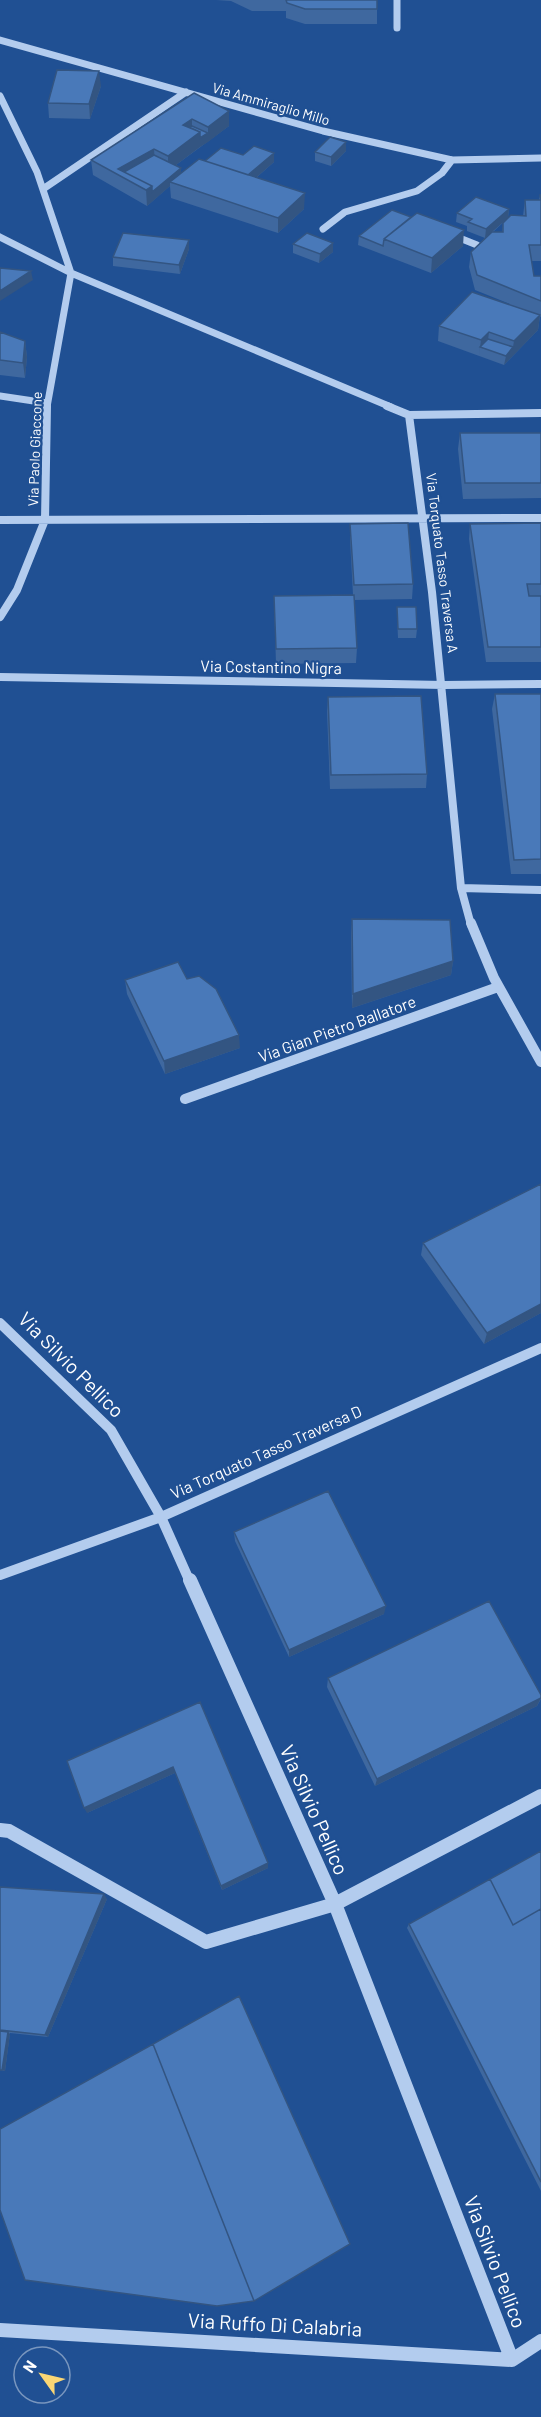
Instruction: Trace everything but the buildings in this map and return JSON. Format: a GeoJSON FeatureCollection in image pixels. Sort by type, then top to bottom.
{"type":"FeatureCollection","features":[{"type":"Feature","properties":{"kind":"street"},"geometry":{"type":"LineString","coordinates":[[397,0],[397,28]]}},
{"type":"Feature","properties":{"kind":"street","name":"Via Ammiraglio Millo"},"geometry":{"type":"LineString","coordinates":[[0,40],[323,131],[452,160],[541,158]]}},
{"type":"Feature","properties":{"kind":"street"},"geometry":{"type":"LineString","coordinates":[[43,189],[186,92]]}},
{"type":"Feature","properties":{"kind":"street"},"geometry":{"type":"LineString","coordinates":[[0,96],[37,172],[71,273]]}},
{"type":"Feature","properties":{"kind":"street"},"geometry":{"type":"LineString","coordinates":[[322,229],[344,213],[384,206],[400,199],[443,174],[452,160]]}},
{"type":"Feature","properties":{"kind":"street"},"geometry":{"type":"LineString","coordinates":[[446,233],[477,245]]}},
{"type":"Feature","properties":{"kind":"street"},"geometry":{"type":"LineString","coordinates":[[0,237],[71,273],[409,415],[541,413]]}},
{"type":"Feature","properties":{"kind":"street","name":"Via Paolo Giaccone"},"geometry":{"type":"LineString","coordinates":[[0,617],[17,590],[45,520],[47,403],[71,273]]}},
{"type":"Feature","properties":{"kind":"street"},"geometry":{"type":"LineString","coordinates":[[0,396],[47,403]]}},
{"type":"Feature","properties":{"kind":"street","name":"Via Torquato Tasso Traversa A"},"geometry":{"type":"LineString","coordinates":[[409,415],[425,517],[444,685],[461,888],[466,915],[498,987],[541,1062]]}},
{"type":"Feature","properties":{"kind":"street"},"geometry":{"type":"LineString","coordinates":[[0,520],[541,518]]}},
{"type":"Feature","properties":{"kind":"street","name":"Via Costantino Nigra"},"geometry":{"type":"LineString","coordinates":[[0,677],[444,685],[541,684]]}},
{"type":"Feature","properties":{"kind":"street"},"geometry":{"type":"LineString","coordinates":[[461,888],[541,890]]}},
{"type":"Feature","properties":{"kind":"street","name":"Via Gian Pietro Ballatore"},"geometry":{"type":"LineString","coordinates":[[185,1099],[498,987]]}},
{"type":"Feature","properties":{"kind":"street","name":"Via Silvio Pellico"},"geometry":{"type":"LineString","coordinates":[[0,1323],[111,1430],[161,1517],[335,1904],[512,2360]]}},
{"type":"Feature","properties":{"kind":"street","name":"Via Torquato Tasso Traversa D"},"geometry":{"type":"LineString","coordinates":[[0,1575],[161,1517],[541,1348]]}},
{"type":"Feature","properties":{"kind":"street"},"geometry":{"type":"LineString","coordinates":[[0,1830],[9,1831],[206,1942],[335,1904],[541,1796]]}},
{"type":"Feature","properties":{"kind":"street","name":"Via Ruffo Di Calabria"},"geometry":{"type":"LineString","coordinates":[[0,2330],[512,2360]]}},
{"type":"Feature","properties":{"kind":"street"},"geometry":{"type":"LineString","coordinates":[[512,2360],[541,2341]]}}]}
